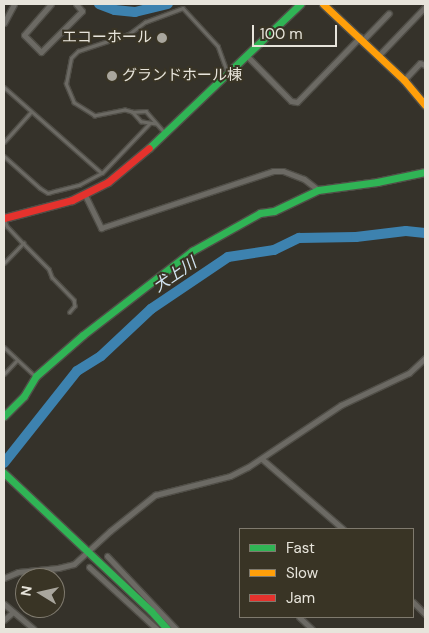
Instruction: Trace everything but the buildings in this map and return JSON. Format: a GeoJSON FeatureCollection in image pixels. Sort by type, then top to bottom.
{"type":"FeatureCollection","features":[{"type":"Feature","properties":{"kind":"street"},"geometry":{"type":"LineString","coordinates":[[4,23],[14,4]]}},
{"type":"Feature","properties":{"kind":"street"},"geometry":{"type":"LineString","coordinates":[[52,4],[24,35],[41,52],[82,11],[76,4]]}},
{"type":"Feature","properties":{"kind":"street"},"geometry":{"type":"LineString","coordinates":[[4,217],[85,195],[121,173],[300,4]]}},
{"type":"Feature","properties":{"kind":"street"},"geometry":{"type":"LineString","coordinates":[[323,4],[379,55],[425,105]]}},
{"type":"Feature","properties":{"kind":"street"},"geometry":{"type":"LineString","coordinates":[[379,55],[425,7]]}},
{"type":"Feature","properties":{"kind":"street"},"geometry":{"type":"LineString","coordinates":[[246,55],[291,101],[297,102],[388,13]]}},
{"type":"Feature","properties":{"kind":"street"},"geometry":{"type":"LineString","coordinates":[[404,80],[420,64],[425,64]]}},
{"type":"Feature","properties":{"kind":"street"},"geometry":{"type":"LineString","coordinates":[[85,195],[101,228],[273,171],[283,171],[304,179],[318,190]]}},
{"type":"Feature","properties":{"kind":"street"},"geometry":{"type":"LineString","coordinates":[[4,416],[24,396],[36,376],[83,335],[192,251],[260,213],[274,211],[318,190],[376,182],[425,172]]}},
{"type":"Feature","properties":{"kind":"street"},"geometry":{"type":"LineString","coordinates":[[4,578],[18,572],[58,568],[74,564],[110,531],[155,495],[230,476],[262,459],[341,405],[409,373],[425,358]]}},
{"type":"Feature","properties":{"kind":"street"},"geometry":{"type":"LineString","coordinates":[[262,459],[342,528]]}},
{"type":"Feature","properties":{"kind":"street"},"geometry":{"type":"LineString","coordinates":[[4,473],[89,552],[167,629]]}},
{"type":"Feature","properties":{"kind":"street"},"geometry":{"type":"LineString","coordinates":[[107,556],[176,629]]}},
{"type":"Feature","properties":{"kind":"street"},"geometry":{"type":"LineString","coordinates":[[89,567],[157,629]]}},
{"type":"Feature","properties":{"kind":"street"},"geometry":{"type":"LineString","coordinates":[[414,603],[425,614]]}},
{"type":"Feature","properties":{"kind":"street"},"geometry":{"type":"LineString","coordinates":[[4,604],[34,629]]}},
{"type":"Feature","properties":{"kind":"street"},"geometry":{"type":"LineString","coordinates":[[4,620],[13,612]]}},
{"type":"Feature","properties":{"kind":"street"},"geometry":{"type":"LineString","coordinates":[[300,618],[312,629]]}},
{"type":"Feature","properties":{"kind":"lane"},"geometry":{"type":"LineString","coordinates":[[165,132],[146,111],[132,112],[126,110],[104,116],[95,116],[74,103],[66,84],[71,58],[78,51],[129,34],[145,22],[183,8],[218,46],[228,73]]}},
{"type":"Feature","properties":{"kind":"lane"},"geometry":{"type":"LineString","coordinates":[[4,88],[102,173]]}},
{"type":"Feature","properties":{"kind":"lane"},"geometry":{"type":"LineString","coordinates":[[4,142],[31,112]]}},
{"type":"Feature","properties":{"kind":"lane"},"geometry":{"type":"LineString","coordinates":[[132,112],[141,122],[156,124]]}},
{"type":"Feature","properties":{"kind":"lane"},"geometry":{"type":"LineString","coordinates":[[4,156],[48,193],[79,184],[102,173],[150,124]]}},
{"type":"Feature","properties":{"kind":"lane"},"geometry":{"type":"LineString","coordinates":[[4,217],[6,226],[49,270],[52,278],[74,300],[74,306],[70,312]]}},
{"type":"Feature","properties":{"kind":"lane"},"geometry":{"type":"LineString","coordinates":[[4,263],[23,244]]}},
{"type":"Feature","properties":{"kind":"lane"},"geometry":{"type":"LineString","coordinates":[[4,347],[36,376]]}},
{"type":"Feature","properties":{"kind":"lane"},"geometry":{"type":"LineString","coordinates":[[4,374],[18,360]]}},
{"type":"Feature","properties":{"kind":"waterway"},"geometry":{"type":"LineString","coordinates":[[99,4],[115,10],[135,12],[168,4]]}},
{"type":"Feature","properties":{"kind":"waterway","name":"犬上川"},"geometry":{"type":"LineString","coordinates":[[4,463],[77,371],[101,356],[151,309],[228,257],[274,250],[299,238],[356,237],[406,231],[425,233]]}},
{"type":"Feature","properties":{"kind":"traffic: fast"},"geometry":{"type":"LineString","coordinates":[[149,148],[300,4]]}},
{"type":"Feature","properties":{"kind":"traffic: fast"},"geometry":{"type":"LineString","coordinates":[[4,416],[24,396],[36,376],[83,335],[192,251],[260,213],[274,211],[318,190],[377,182],[425,172]]}},
{"type":"Feature","properties":{"kind":"traffic: fast"},"geometry":{"type":"LineString","coordinates":[[4,473],[151,611],[167,629]]}},
{"type":"Feature","properties":{"kind":"traffic: slow"},"geometry":{"type":"LineString","coordinates":[[323,4],[404,80],[425,105]]}},
{"type":"Feature","properties":{"kind":"traffic: jam"},"geometry":{"type":"LineString","coordinates":[[4,218],[72,200],[108,182],[149,148]]}},
{"type":"Feature","properties":{"kind":"place","name":"エコーホール"},"geometry":{"type":"Point","coordinates":[162,38]}},
{"type":"Feature","properties":{"kind":"place","name":"グランドホール棟"},"geometry":{"type":"Point","coordinates":[112,76]}}]}
